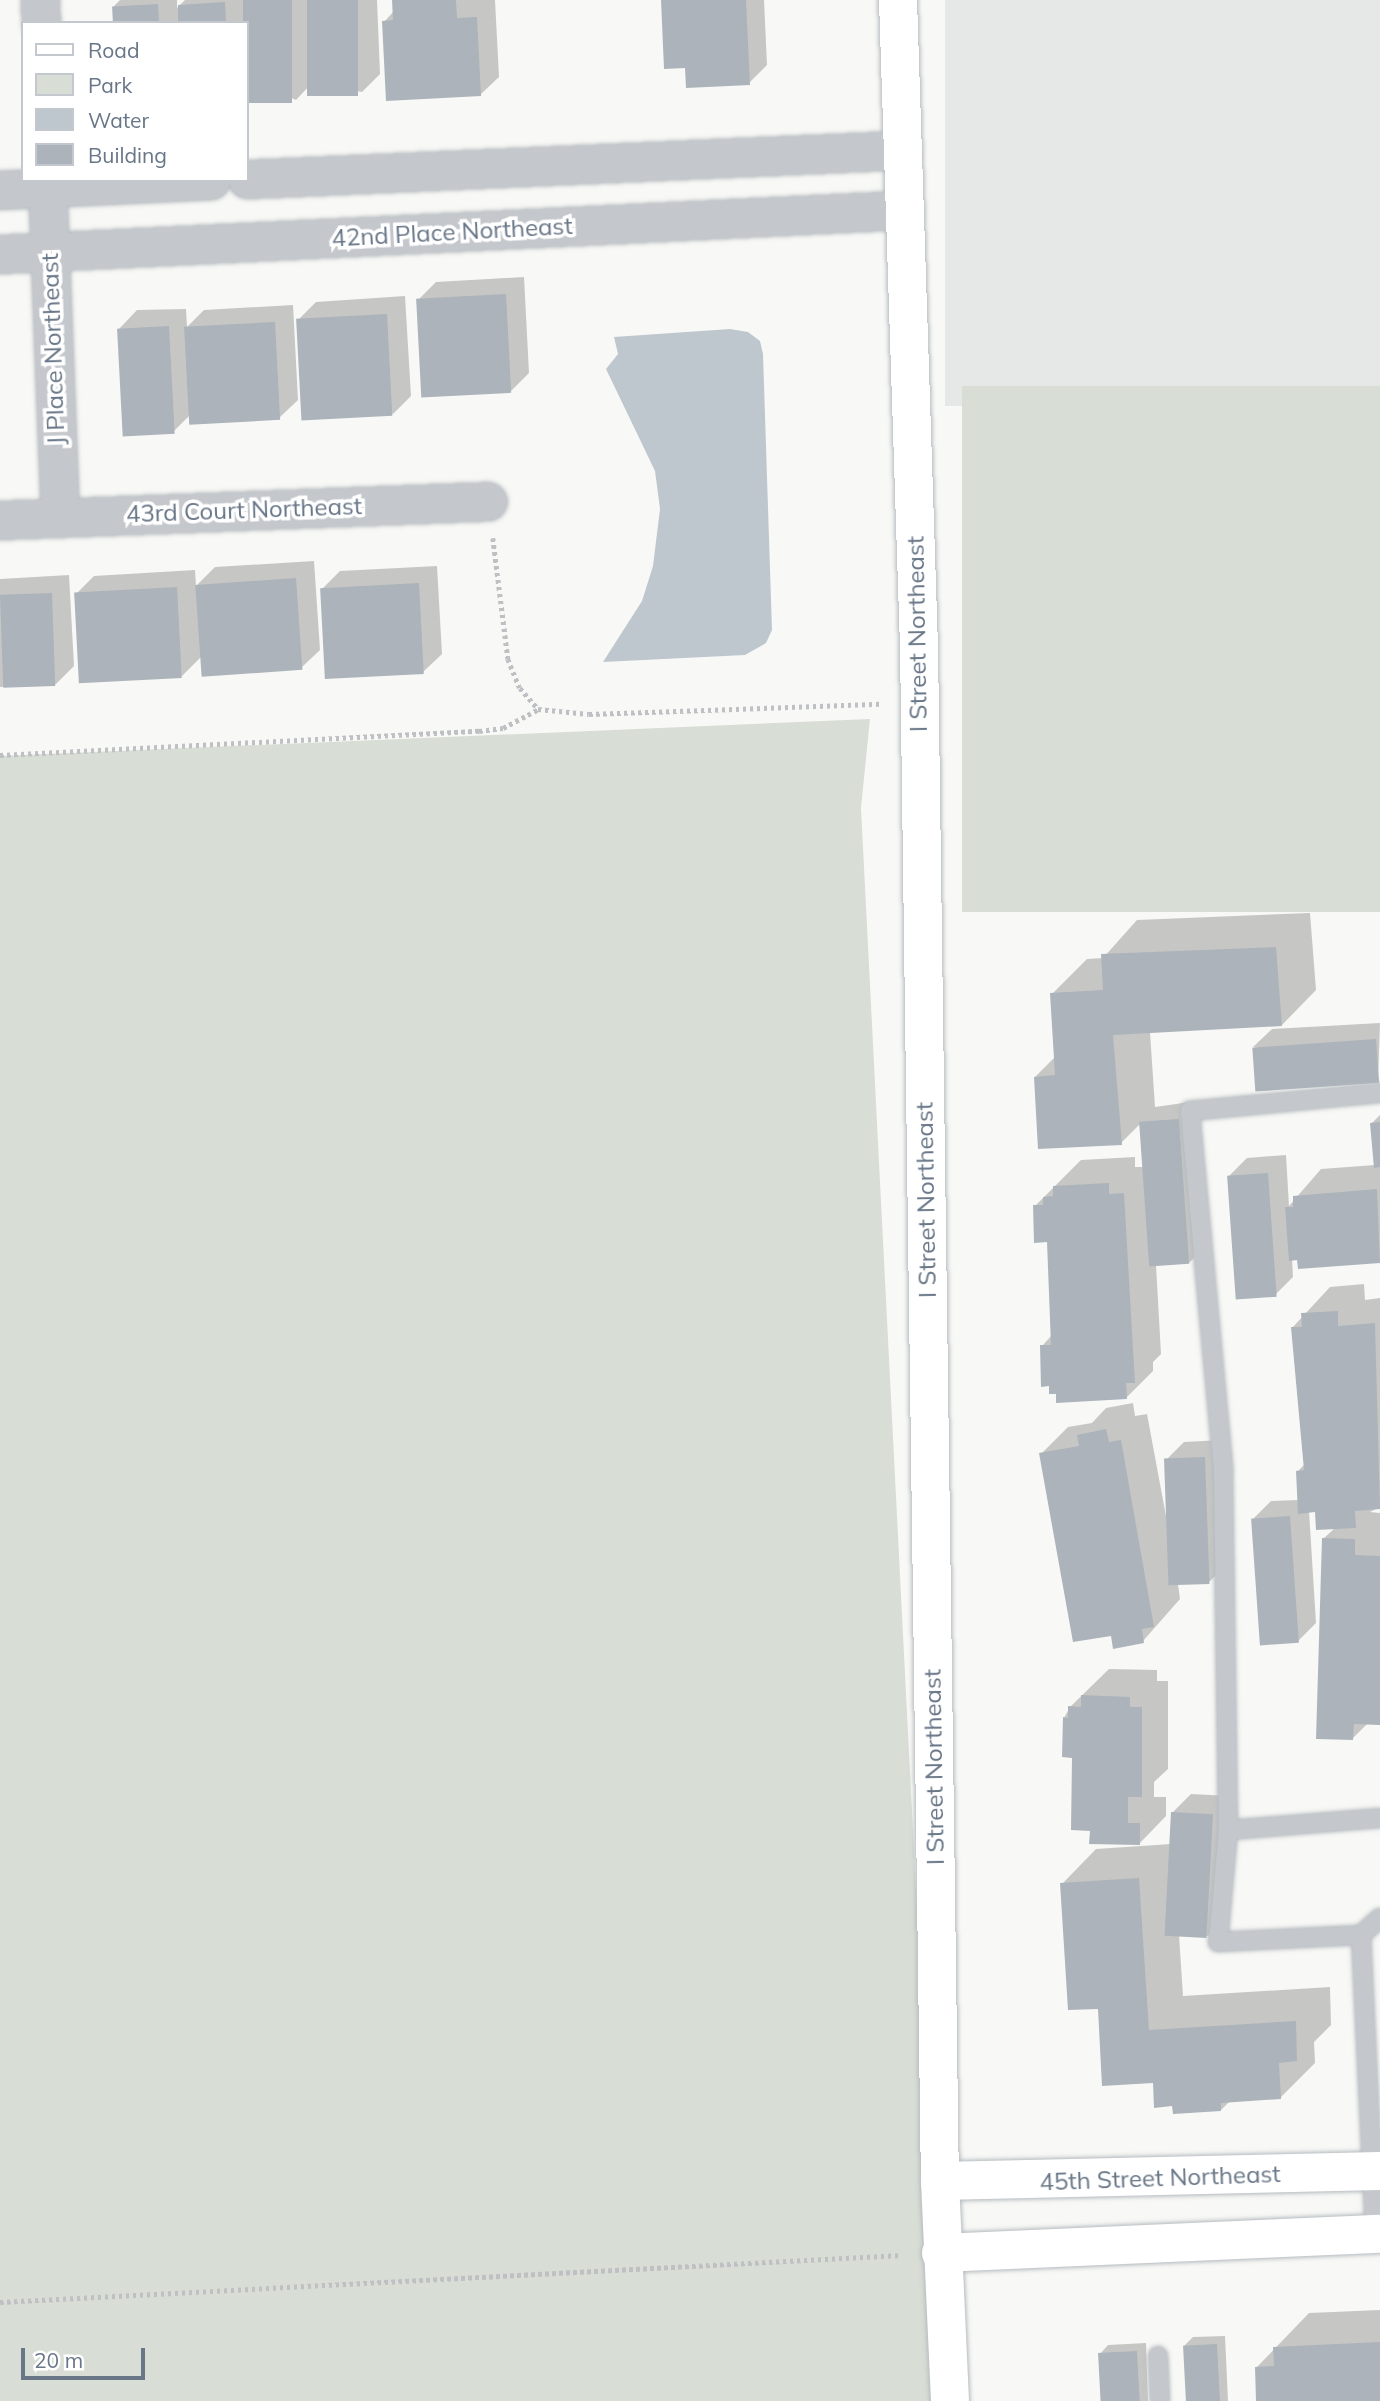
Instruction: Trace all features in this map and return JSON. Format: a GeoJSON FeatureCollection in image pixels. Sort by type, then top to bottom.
{"type":"FeatureCollection","features":[{"type":"Feature","properties":{"kind":"street"},"geometry":{"type":"LineString","coordinates":[[40,0],[41,21]]}},
{"type":"Feature","properties":{"kind":"street","name":"I Street Northeast"},"geometry":{"type":"LineString","coordinates":[[898,0],[919,703],[941,2253],[950,2401]]}},
{"type":"Feature","properties":{"kind":"street"},"geometry":{"type":"LineString","coordinates":[[248,179],[902,150]]}},
{"type":"Feature","properties":{"kind":"street"},"geometry":{"type":"LineString","coordinates":[[0,190],[47,184],[129,182]]}},
{"type":"Feature","properties":{"kind":"street","name":"J Place Northeast"},"geometry":{"type":"LineString","coordinates":[[47,184],[60,517]]}},
{"type":"Feature","properties":{"kind":"street","name":"42nd Place Northeast"},"geometry":{"type":"LineString","coordinates":[[0,254],[904,210]]}},
{"type":"Feature","properties":{"kind":"street","name":"43rd Court Northeast"},"geometry":{"type":"LineString","coordinates":[[0,520],[488,501]]}},
{"type":"Feature","properties":{"kind":"street","name":"45th Street Northeast"},"geometry":{"type":"LineString","coordinates":[[940,2181],[1377,2171]]}},
{"type":"Feature","properties":{"kind":"street"},"geometry":{"type":"LineString","coordinates":[[941,2253],[1377,2234]]}},
{"type":"Feature","properties":{"kind":"lane"},"geometry":{"type":"LineString","coordinates":[[1380,1093],[1190,1111],[1223,1469],[1228,1830],[1218,1942],[1361,1935],[1380,1918]]}},
{"type":"Feature","properties":{"kind":"lane"},"geometry":{"type":"LineString","coordinates":[[1228,1830],[1380,1818]]}},
{"type":"Feature","properties":{"kind":"lane"},"geometry":{"type":"LineString","coordinates":[[1361,1935],[1377,2171],[1377,2234]]}},
{"type":"Feature","properties":{"kind":"lane"},"geometry":{"type":"LineString","coordinates":[[1158,2356],[1160,2401]]}},
{"type":"Feature","properties":{"kind":"path"},"geometry":{"type":"LineString","coordinates":[[488,501],[508,659],[520,688],[538,709]]}},
{"type":"Feature","properties":{"kind":"path"},"geometry":{"type":"LineString","coordinates":[[0,755],[479,731],[503,728],[538,709],[589,714],[919,703]]}},
{"type":"Feature","properties":{"kind":"path"},"geometry":{"type":"LineString","coordinates":[[0,2302],[941,2253]]}},
{"type":"Feature","properties":{"kind":"shaded area"},"geometry":{"type":"Polygon","coordinates":[[[945,0],[1380,0],[1380,406],[945,406],[945,0]]]}},
{"type":"Feature","properties":{"kind":"green space"},"geometry":{"type":"Polygon","coordinates":[[[962,386],[1380,386],[1380,912],[962,912],[962,386]]]}},
{"type":"Feature","properties":{"kind":"green space"},"geometry":{"type":"Polygon","coordinates":[[[870,719],[861,808],[942,2401],[0,2401],[0,756],[870,719]]]}},
{"type":"Feature","properties":{"kind":"water"},"geometry":{"type":"Polygon","coordinates":[[[730,329],[748,332],[760,341],[763,354],[772,630],[766,643],[745,655],[603,662],[642,601],[653,566],[660,509],[655,471],[606,369],[618,354],[614,337],[730,329]]]}},
{"type":"Feature","properties":{"kind":"building"},"geometry":{"type":"Polygon","coordinates":[[[243,0],[292,0],[292,103],[248,103],[248,21],[243,21],[243,0]]]}},
{"type":"Feature","properties":{"kind":"building"},"geometry":{"type":"Polygon","coordinates":[[[307,0],[358,0],[358,96],[307,96],[307,0]]]}},
{"type":"Feature","properties":{"kind":"building"},"geometry":{"type":"Polygon","coordinates":[[[392,0],[456,0],[457,18],[477,17],[481,96],[386,101],[382,21],[393,20],[392,0]]]}},
{"type":"Feature","properties":{"kind":"building"},"geometry":{"type":"Polygon","coordinates":[[[661,0],[746,0],[750,85],[686,88],[685,68],[664,69],[661,0]]]}},
{"type":"Feature","properties":{"kind":"building"},"geometry":{"type":"Polygon","coordinates":[[[225,2],[226,21],[178,21],[178,5],[225,2]]]}},
{"type":"Feature","properties":{"kind":"building"},"geometry":{"type":"Polygon","coordinates":[[[158,4],[159,21],[113,21],[112,6],[158,4]]]}},
{"type":"Feature","properties":{"kind":"building"},"geometry":{"type":"Polygon","coordinates":[[[506,294],[511,393],[421,398],[416,299],[506,294]]]}},
{"type":"Feature","properties":{"kind":"building"},"geometry":{"type":"Polygon","coordinates":[[[387,314],[392,416],[301,421],[296,319],[387,314]]]}},
{"type":"Feature","properties":{"kind":"building"},"geometry":{"type":"Polygon","coordinates":[[[275,322],[280,420],[189,425],[184,327],[275,322]]]}},
{"type":"Feature","properties":{"kind":"building"},"geometry":{"type":"Polygon","coordinates":[[[169,326],[175,434],[123,437],[117,329],[169,326]]]}},
{"type":"Feature","properties":{"kind":"building"},"geometry":{"type":"Polygon","coordinates":[[[296,578],[302,670],[202,677],[195,585],[296,578]]]}},
{"type":"Feature","properties":{"kind":"building"},"geometry":{"type":"Polygon","coordinates":[[[419,583],[424,674],[325,679],[320,588],[419,583]]]}},
{"type":"Feature","properties":{"kind":"building"},"geometry":{"type":"Polygon","coordinates":[[[177,587],[182,678],[79,683],[74,592],[177,587]]]}},
{"type":"Feature","properties":{"kind":"building"},"geometry":{"type":"Polygon","coordinates":[[[52,593],[55,686],[3,688],[0,595],[52,593]]]}},
{"type":"Feature","properties":{"kind":"building"},"geometry":{"type":"Polygon","coordinates":[[[1276,947],[1282,1026],[1113,1035],[1122,1145],[1038,1149],[1034,1077],[1055,1075],[1050,993],[1103,990],[1101,954],[1276,947]]]}},
{"type":"Feature","properties":{"kind":"building"},"geometry":{"type":"Polygon","coordinates":[[[1376,1039],[1379,1083],[1255,1092],[1252,1048],[1376,1039]]]}},
{"type":"Feature","properties":{"kind":"building"},"geometry":{"type":"Polygon","coordinates":[[[1179,1119],[1189,1264],[1149,1266],[1139,1122],[1179,1119]]]}},
{"type":"Feature","properties":{"kind":"building"},"geometry":{"type":"Polygon","coordinates":[[[1380,1122],[1380,1167],[1374,1168],[1370,1123],[1380,1122]]]}},
{"type":"Feature","properties":{"kind":"building"},"geometry":{"type":"Polygon","coordinates":[[[1268,1173],[1277,1297],[1236,1300],[1227,1176],[1268,1173]]]}},
{"type":"Feature","properties":{"kind":"building"},"geometry":{"type":"Polygon","coordinates":[[[1109,1183],[1109,1194],[1124,1193],[1135,1383],[1126,1383],[1127,1399],[1056,1403],[1056,1394],[1049,1394],[1049,1386],[1041,1387],[1040,1345],[1051,1345],[1047,1242],[1034,1243],[1033,1205],[1043,1205],[1043,1197],[1053,1196],[1053,1186],[1109,1183]]]}},
{"type":"Feature","properties":{"kind":"building"},"geometry":{"type":"Polygon","coordinates":[[[1377,1189],[1380,1263],[1298,1269],[1297,1260],[1289,1261],[1285,1207],[1293,1207],[1293,1196],[1377,1189]]]}},
{"type":"Feature","properties":{"kind":"building"},"geometry":{"type":"Polygon","coordinates":[[[1338,1311],[1338,1326],[1375,1323],[1380,1509],[1355,1511],[1356,1528],[1316,1530],[1315,1512],[1298,1514],[1296,1471],[1304,1470],[1291,1327],[1302,1327],[1301,1313],[1338,1311]]]}},
{"type":"Feature","properties":{"kind":"building"},"geometry":{"type":"Polygon","coordinates":[[[1106,1429],[1109,1442],[1121,1440],[1154,1627],[1142,1629],[1144,1643],[1113,1649],[1111,1636],[1073,1642],[1039,1453],[1079,1446],[1077,1435],[1106,1429]]]}},
{"type":"Feature","properties":{"kind":"building"},"geometry":{"type":"Polygon","coordinates":[[[1205,1457],[1209,1584],[1168,1585],[1164,1458],[1205,1457]]]}},
{"type":"Feature","properties":{"kind":"building"},"geometry":{"type":"Polygon","coordinates":[[[1290,1516],[1299,1643],[1260,1645],[1251,1519],[1290,1516]]]}},
{"type":"Feature","properties":{"kind":"building"},"geometry":{"type":"Polygon","coordinates":[[[1322,1538],[1355,1539],[1355,1555],[1380,1556],[1380,1725],[1354,1724],[1353,1740],[1316,1739],[1322,1538]]]}},
{"type":"Feature","properties":{"kind":"building"},"geometry":{"type":"Polygon","coordinates":[[[1081,1695],[1130,1697],[1130,1707],[1142,1707],[1142,1797],[1128,1797],[1128,1823],[1140,1823],[1140,1845],[1089,1844],[1090,1831],[1071,1830],[1072,1758],[1062,1757],[1063,1717],[1068,1718],[1068,1706],[1081,1707],[1081,1695]]]}},
{"type":"Feature","properties":{"kind":"building"},"geometry":{"type":"Polygon","coordinates":[[[1171,1812],[1213,1814],[1206,1938],[1165,1936],[1171,1812]]]}},
{"type":"Feature","properties":{"kind":"building"},"geometry":{"type":"Polygon","coordinates":[[[1139,1878],[1149,2030],[1296,2021],[1297,2061],[1279,2063],[1281,2099],[1221,2103],[1221,2111],[1173,2114],[1172,2106],[1154,2108],[1153,2083],[1102,2086],[1098,2009],[1068,2010],[1060,1883],[1139,1878]]]}},
{"type":"Feature","properties":{"kind":"building"},"geometry":{"type":"Polygon","coordinates":[[[1380,2342],[1380,2401],[1256,2401],[1255,2367],[1274,2366],[1273,2347],[1380,2342]]]}},
{"type":"Feature","properties":{"kind":"building"},"geometry":{"type":"Polygon","coordinates":[[[1217,2344],[1220,2401],[1186,2401],[1183,2346],[1217,2344]]]}},
{"type":"Feature","properties":{"kind":"building"},"geometry":{"type":"Polygon","coordinates":[[[1137,2351],[1140,2401],[1101,2401],[1098,2353],[1137,2351]]]}}]}
